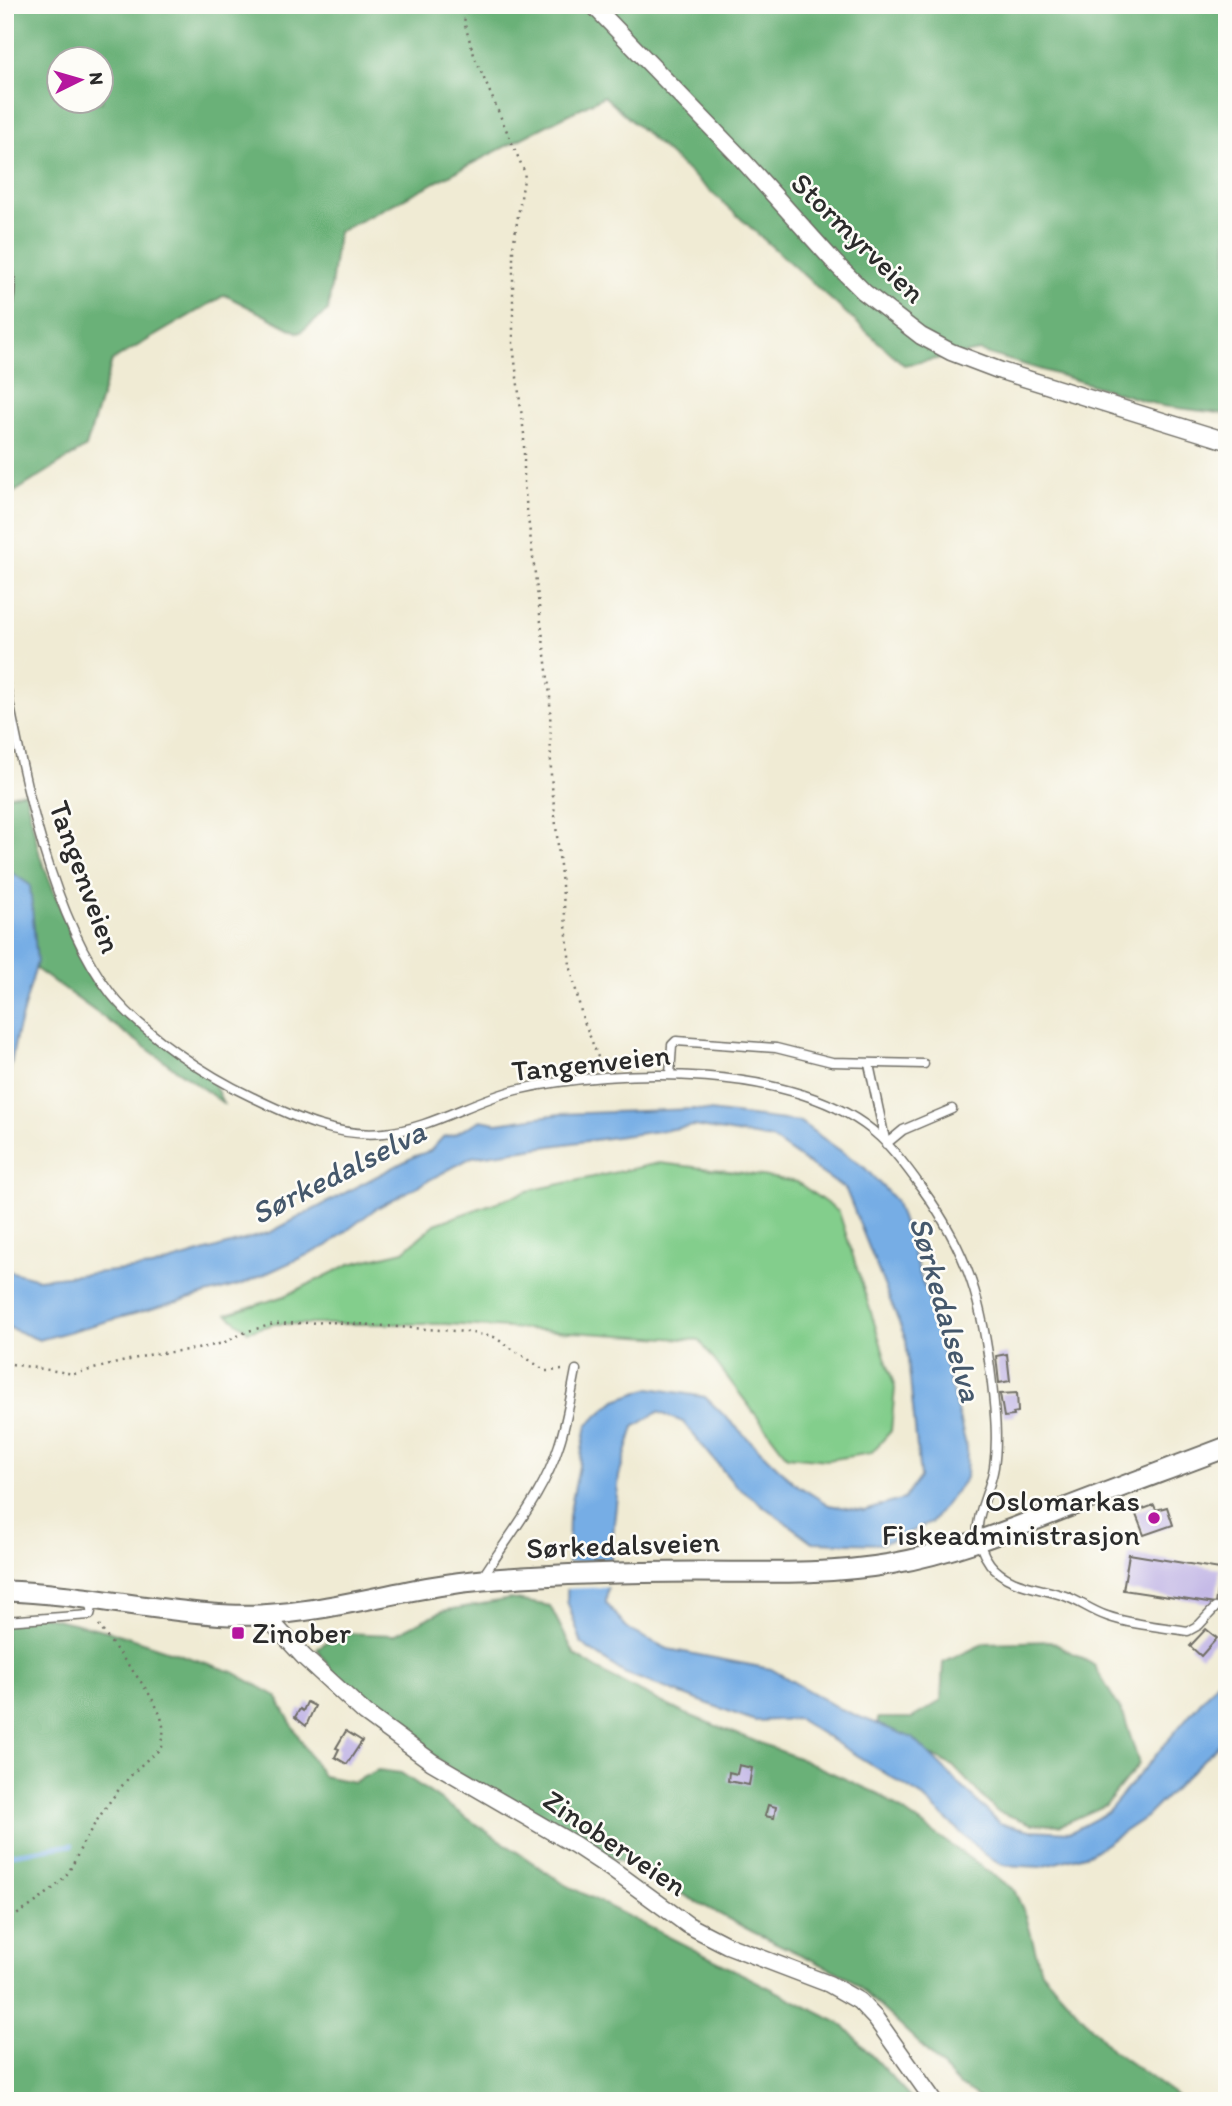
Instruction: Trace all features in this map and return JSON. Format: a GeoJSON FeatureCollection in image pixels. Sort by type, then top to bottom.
{"type":"FeatureCollection","features":[{"type":"Feature","properties":{"kind":"street","name":"Stormyrveien"},"geometry":{"type":"LineString","coordinates":[[593,5],[738,155],[836,264],[864,292],[921,336],[951,352],[1001,371],[1227,441]]}},
{"type":"Feature","properties":{"kind":"street","name":"Sørkedalsveien"},"geometry":{"type":"LineString","coordinates":[[5,1591],[93,1607],[265,1615],[322,1608],[402,1591],[481,1580],[871,1567],[913,1559],[978,1540],[1227,1447]]}},
{"type":"Feature","properties":{"kind":"street","name":"Zinoberveien"},"geometry":{"type":"LineString","coordinates":[[265,1615],[304,1657],[365,1713],[432,1762],[582,1849],[688,1925],[746,1953],[830,1984],[859,2001],[876,2019],[934,2101]]}},
{"type":"Feature","properties":{"kind":"lane"},"geometry":{"type":"LineString","coordinates":[[5,248],[10,262],[12,284],[5,323]]}},
{"type":"Feature","properties":{"kind":"lane","name":"Tangenveien"},"geometry":{"type":"LineString","coordinates":[[5,681],[46,854],[85,953],[115,999],[153,1034],[229,1087],[298,1119],[335,1131],[360,1133],[382,1133],[407,1128],[516,1090],[568,1081],[670,1075],[732,1080],[787,1089],[860,1121],[886,1144],[919,1184],[946,1224],[966,1262],[981,1308],[996,1419],[994,1469],[978,1516],[978,1540]]}},
{"type":"Feature","properties":{"kind":"lane"},"geometry":{"type":"LineString","coordinates":[[670,1075],[673,1045],[676,1041],[776,1048],[832,1062],[924,1065]]}},
{"type":"Feature","properties":{"kind":"lane"},"geometry":{"type":"LineString","coordinates":[[869,1064],[886,1144],[903,1130],[952,1109]]}},
{"type":"Feature","properties":{"kind":"lane"},"geometry":{"type":"LineString","coordinates":[[481,1580],[528,1509],[550,1468],[559,1445],[576,1370]]}},
{"type":"Feature","properties":{"kind":"lane"},"geometry":{"type":"LineString","coordinates":[[978,1540],[988,1561],[1012,1581],[1067,1597],[1108,1617],[1188,1631],[1199,1625],[1215,1608]]}},
{"type":"Feature","properties":{"kind":"lane"},"geometry":{"type":"LineString","coordinates":[[5,1621],[93,1607]]}},
{"type":"Feature","properties":{"kind":"path"},"geometry":{"type":"LineString","coordinates":[[467,5],[464,22],[475,58],[525,173],[513,247],[513,345],[524,434],[524,485],[550,695],[551,776],[570,965],[582,1016],[599,1056],[603,1079]]}},
{"type":"Feature","properties":{"kind":"path"},"geometry":{"type":"LineString","coordinates":[[1225,5],[1227,26]]}},
{"type":"Feature","properties":{"kind":"path"},"geometry":{"type":"LineString","coordinates":[[5,1363],[74,1374],[153,1354],[223,1343],[248,1331],[274,1324],[331,1322],[467,1332],[494,1337],[546,1371],[576,1370]]}},
{"type":"Feature","properties":{"kind":"path"},"geometry":{"type":"LineString","coordinates":[[5,1921],[20,1913],[64,1879],[86,1838],[115,1795],[146,1759],[162,1748],[163,1725],[157,1710],[93,1607]]}},
{"type":"Feature","properties":{"kind":"green space"},"geometry":{"type":"Polygon","coordinates":[[[5,5],[1227,5],[1227,414],[1162,406],[979,351],[904,365],[604,96],[338,232],[328,311],[299,333],[225,295],[112,361],[86,447],[5,498],[5,5]]]}},
{"type":"Feature","properties":{"kind":"green space"},"geometry":{"type":"Polygon","coordinates":[[[25,792],[40,856],[79,954],[111,1002],[212,1079],[223,1103],[8,949],[5,951],[5,796],[25,792]]]}},
{"type":"Feature","properties":{"kind":"green space"},"geometry":{"type":"Polygon","coordinates":[[[659,1163],[797,1182],[839,1212],[895,1388],[891,1431],[871,1453],[827,1460],[787,1456],[699,1340],[445,1324],[274,1324],[248,1331],[227,1314],[285,1296],[350,1264],[404,1251],[435,1224],[528,1191],[659,1163]]]}},
{"type":"Feature","properties":{"kind":"green space"},"geometry":{"type":"Polygon","coordinates":[[[510,1599],[550,1606],[575,1655],[607,1675],[681,1712],[801,1759],[879,1794],[1014,1890],[1026,1916],[1041,1971],[1112,2050],[1183,2101],[984,2101],[959,2085],[917,2041],[848,1977],[753,1932],[454,1772],[340,1684],[317,1648],[342,1633],[394,1635],[442,1611],[510,1599]]]}},
{"type":"Feature","properties":{"kind":"green space"},"geometry":{"type":"Polygon","coordinates":[[[30,1613],[112,1632],[233,1672],[276,1696],[323,1776],[354,1782],[378,1770],[401,1773],[564,1884],[843,2025],[914,2101],[5,2101],[5,1622],[30,1613]]]}},
{"type":"Feature","properties":{"kind":"green space"},"geometry":{"type":"Polygon","coordinates":[[[1050,1641],[1094,1665],[1124,1716],[1139,1764],[1106,1805],[1061,1825],[1032,1824],[996,1811],[953,1766],[921,1750],[877,1737],[878,1718],[912,1718],[941,1701],[943,1663],[985,1643],[1050,1641]]]}},
{"type":"Feature","properties":{"kind":"water"},"geometry":{"type":"Polygon","coordinates":[[[5,868],[30,885],[37,962],[16,1037],[5,1097],[5,868]]]}},
{"type":"Feature","properties":{"kind":"water"},"geometry":{"type":"Polygon","coordinates":[[[693,1109],[800,1122],[865,1168],[895,1200],[931,1307],[967,1449],[966,1478],[931,1523],[882,1544],[812,1542],[735,1485],[683,1422],[658,1412],[634,1427],[619,1476],[606,1603],[629,1630],[668,1649],[771,1669],[840,1709],[913,1738],[999,1823],[1030,1830],[1071,1832],[1107,1813],[1217,1682],[1227,1666],[1227,1736],[1146,1817],[1092,1853],[1041,1867],[1003,1865],[983,1853],[920,1795],[798,1719],[755,1721],[624,1673],[582,1644],[567,1601],[569,1516],[587,1425],[616,1400],[650,1388],[705,1397],[794,1483],[829,1505],[864,1511],[904,1499],[920,1477],[906,1340],[846,1190],[772,1139],[694,1126],[472,1157],[375,1209],[327,1246],[243,1284],[39,1340],[5,1326],[5,1270],[38,1279],[152,1267],[271,1232],[415,1156],[430,1151],[443,1137],[453,1135],[481,1120],[497,1123],[560,1114],[693,1109]]]}},
{"type":"Feature","properties":{"kind":"pier"},"geometry":{"type":"Polygon","coordinates":[[[614,1561],[611,1587],[564,1589],[564,1563],[614,1561]]]}},
{"type":"Feature","properties":{"kind":"building"},"geometry":{"type":"Polygon","coordinates":[[[1007,1354],[1010,1381],[999,1383],[996,1356],[1007,1354]]]}},
{"type":"Feature","properties":{"kind":"building"},"geometry":{"type":"Polygon","coordinates":[[[1017,1393],[1018,1412],[1013,1413],[1014,1416],[1004,1417],[1000,1394],[1017,1393]]]}},
{"type":"Feature","properties":{"kind":"building","name":"Oslomarkas Fiskeadministrasjon"},"geometry":{"type":"Polygon","coordinates":[[[1154,1505],[1156,1510],[1167,1507],[1173,1525],[1144,1535],[1135,1512],[1154,1505]]]}},
{"type":"Feature","properties":{"kind":"building"},"geometry":{"type":"Polygon","coordinates":[[[1129,1554],[1220,1569],[1215,1604],[1123,1590],[1129,1554]]]}},
{"type":"Feature","properties":{"kind":"building"},"geometry":{"type":"Polygon","coordinates":[[[1206,1629],[1217,1638],[1201,1656],[1190,1646],[1206,1629]]]}},
{"type":"Feature","properties":{"kind":"building"},"geometry":{"type":"Polygon","coordinates":[[[307,1702],[315,1706],[306,1726],[295,1717],[300,1709],[303,1711],[307,1702]]]}},
{"type":"Feature","properties":{"kind":"building"},"geometry":{"type":"Polygon","coordinates":[[[346,1731],[362,1741],[347,1764],[335,1757],[339,1749],[336,1748],[346,1731]]]}},
{"type":"Feature","properties":{"kind":"building"},"geometry":{"type":"Polygon","coordinates":[[[739,1765],[752,1768],[749,1785],[728,1781],[729,1772],[737,1774],[739,1765]]]}},
{"type":"Feature","properties":{"kind":"building"},"geometry":{"type":"Polygon","coordinates":[[[768,1805],[776,1807],[774,1818],[765,1816],[768,1805]]]}},
{"type":"Feature","properties":{"kind":"waterway"},"geometry":{"type":"LineString","coordinates":[[5,1855],[72,1845]]}},
{"type":"Feature","properties":{"kind":"place","name":"Oslomarkas Fiskeadministrasjon"},"geometry":{"type":"Point","coordinates":[1154,1518]}},
{"type":"Feature","properties":{"kind":"place","name":"Zinober"},"geometry":{"type":"Point","coordinates":[238,1633]}},
{"type":"Feature","properties":{"kind":"water label","name":"Sørkedalselva"},"geometry":{"type":"Point","coordinates":[338,1172]}},
{"type":"Feature","properties":{"kind":"water label","name":"Sørkedalselva"},"geometry":{"type":"Point","coordinates":[946,1309]}}]}
